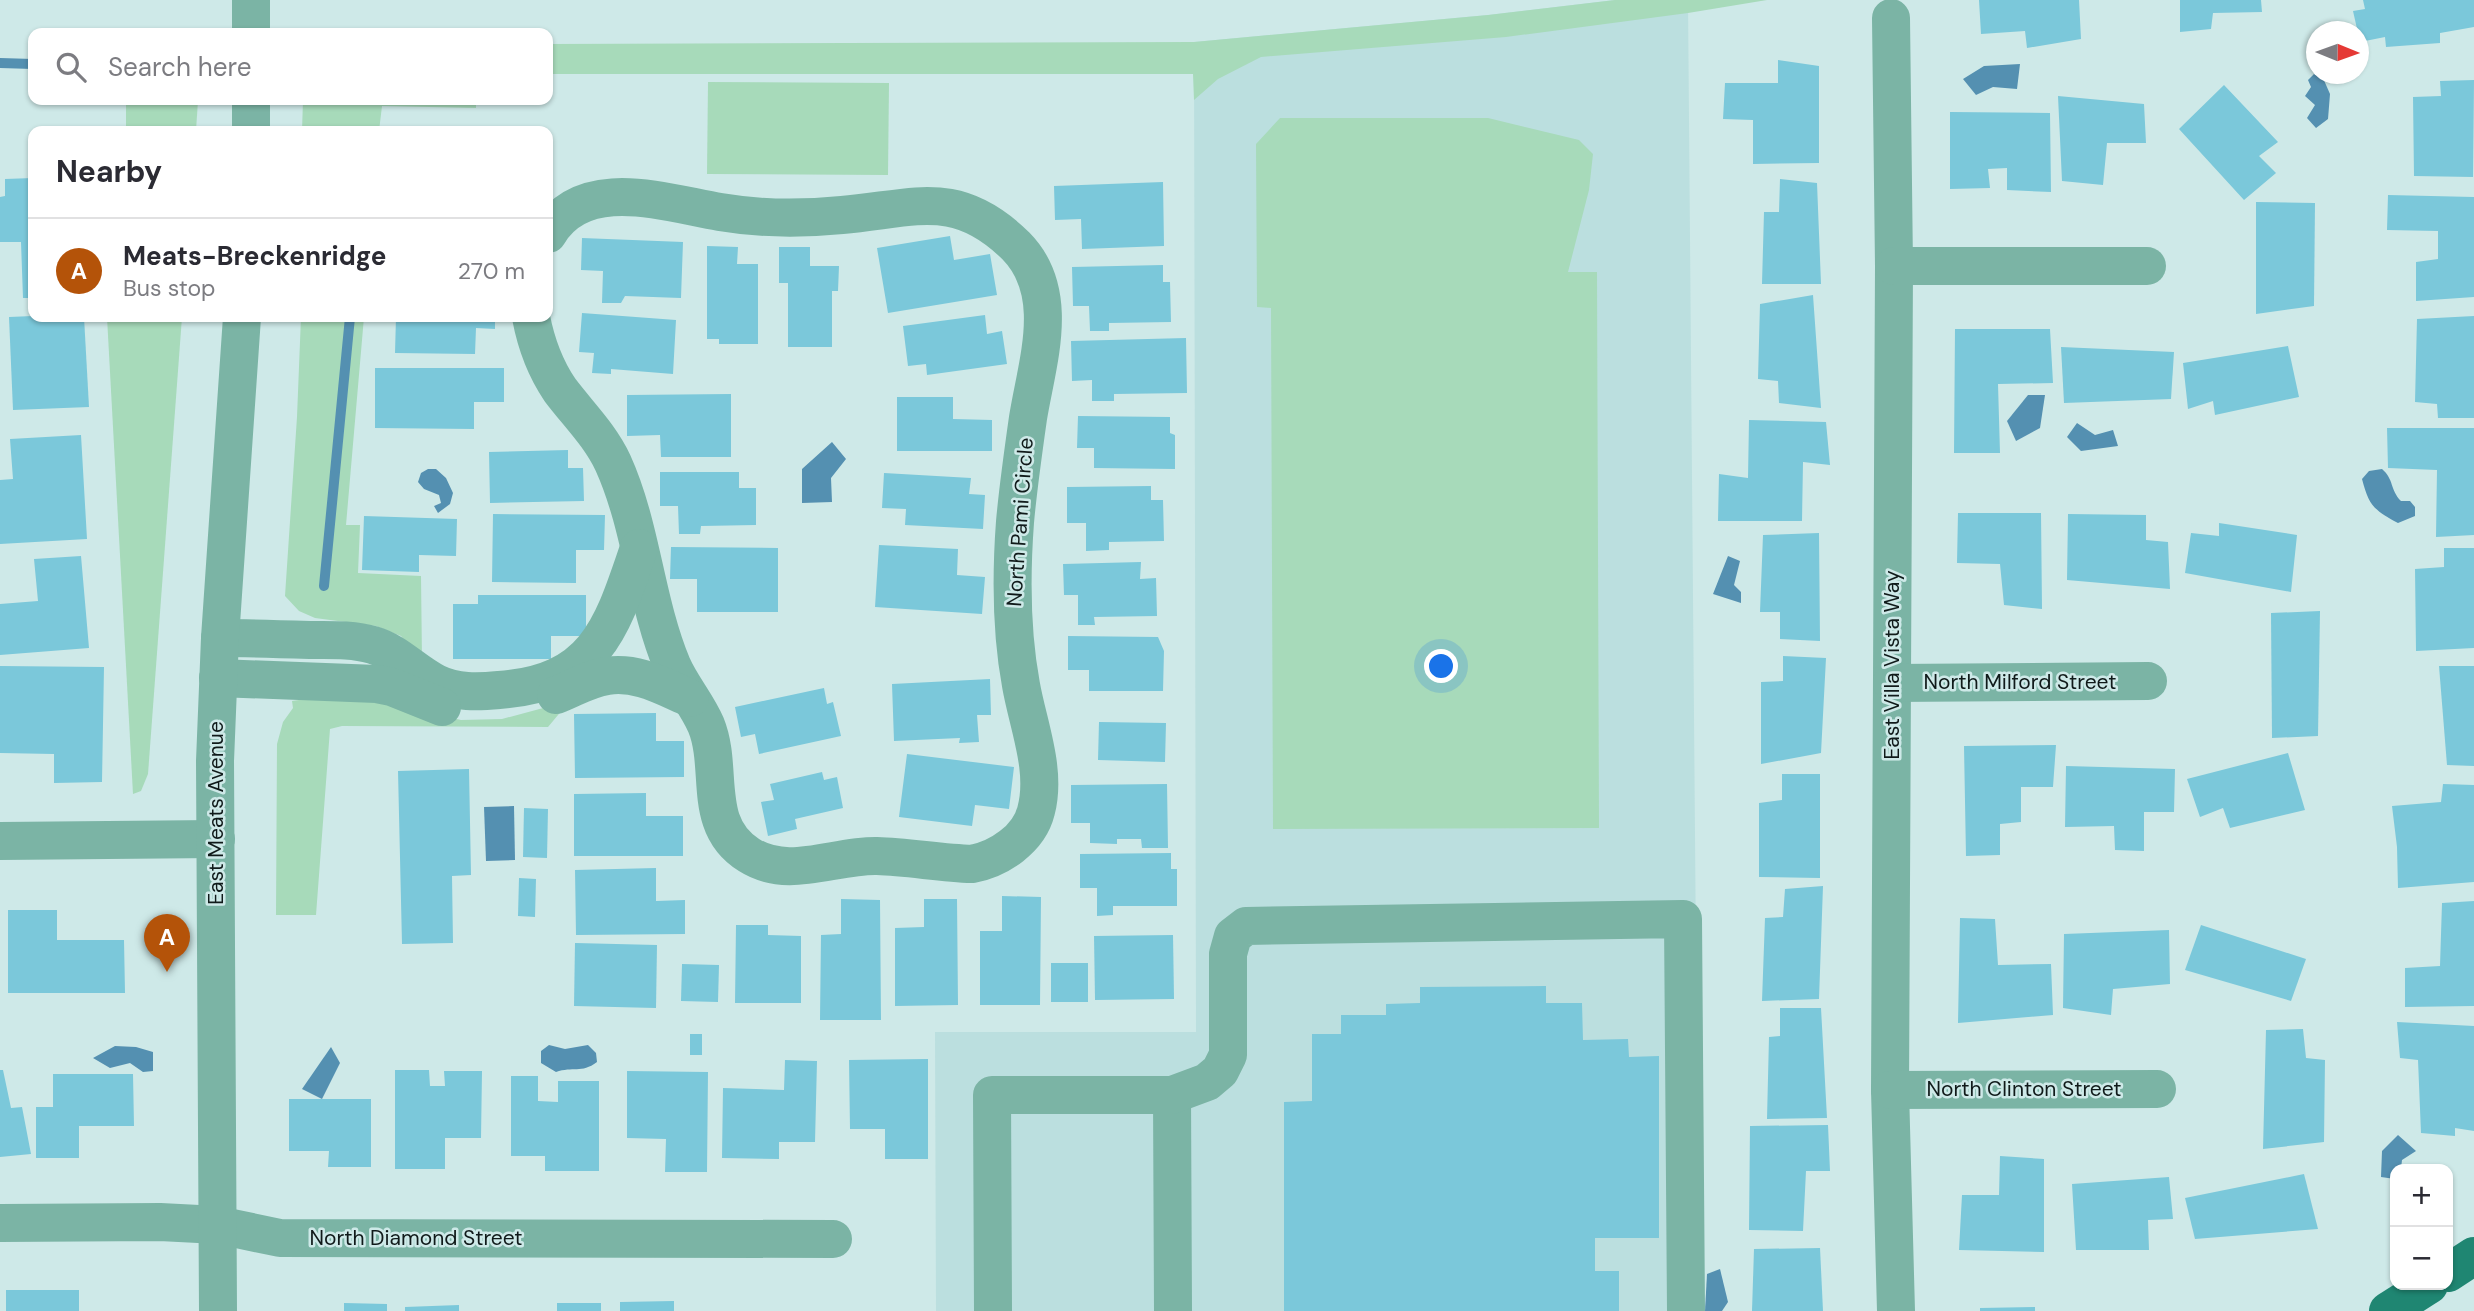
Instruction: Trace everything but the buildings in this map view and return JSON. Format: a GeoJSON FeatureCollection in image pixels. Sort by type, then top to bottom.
{"type":"FeatureCollection","features":[{"type":"Feature","properties":{"kind":"main road"},"geometry":{"type":"LineString","coordinates":[[2453,1270],[2474,1256]]}},
{"type":"Feature","properties":{"kind":"main road"},"geometry":{"type":"LineString","coordinates":[[2388,1311],[2421,1290]]}},
{"type":"Feature","properties":{"kind":"street"},"geometry":{"type":"LineString","coordinates":[[251,0],[251,28]]}},
{"type":"Feature","properties":{"kind":"street","name":"East Villa Vista Way"},"geometry":{"type":"LineString","coordinates":[[1891,19],[1894,266],[1890,1090],[1896,1311]]}},
{"type":"Feature","properties":{"kind":"street"},"geometry":{"type":"LineString","coordinates":[[251,105],[251,126]]}},
{"type":"Feature","properties":{"kind":"street","name":"North Pami Circle"},"geometry":{"type":"LineString","coordinates":[[532,322],[538,345],[552,376],[601,441],[612,461],[627,501],[672,665],[699,712],[710,738],[717,809],[729,838],[746,854],[763,863],[796,867],[876,856],[972,864],[999,855],[1022,835],[1032,823],[1040,786],[1015,640],[1013,563],[1025,437],[1043,337],[1044,315],[1037,282],[1024,255],[998,230],[983,220],[939,205],[910,205],[813,217],[772,218],[620,197],[585,202],[562,216],[553,228]]}},
{"type":"Feature","properties":{"kind":"street"},"geometry":{"type":"LineString","coordinates":[[1894,266],[2147,266]]}},
{"type":"Feature","properties":{"kind":"street","name":"East Meats Avenue"},"geometry":{"type":"LineString","coordinates":[[218,1311],[218,678],[242,322]]}},
{"type":"Feature","properties":{"kind":"street"},"geometry":{"type":"LineString","coordinates":[[220,638],[358,641],[386,649],[437,683],[452,688],[468,691],[522,688],[556,676],[578,664],[596,648],[618,611],[639,548]]}},
{"type":"Feature","properties":{"kind":"street"},"geometry":{"type":"LineString","coordinates":[[218,678],[377,684],[455,710],[484,711],[535,702],[606,676],[638,677],[690,698]]}},
{"type":"Feature","properties":{"kind":"street","name":"North Milford Street"},"geometry":{"type":"LineString","coordinates":[[1892,683],[2148,681]]}},
{"type":"Feature","properties":{"kind":"street"},"geometry":{"type":"LineString","coordinates":[[0,841],[216,839]]}},
{"type":"Feature","properties":{"kind":"street"},"geometry":{"type":"LineString","coordinates":[[993,1311],[992,1095],[1172,1095],[1208,1083],[1220,1071],[1228,1055],[1228,954],[1233,936],[1246,926],[1683,919],[1686,1311]]}},
{"type":"Feature","properties":{"kind":"street","name":"North Clinton Street"},"geometry":{"type":"LineString","coordinates":[[1890,1090],[2157,1089]]}},
{"type":"Feature","properties":{"kind":"street"},"geometry":{"type":"LineString","coordinates":[[1172,1095],[1173,1311]]}},
{"type":"Feature","properties":{"kind":"street","name":"North Diamond Street"},"geometry":{"type":"LineString","coordinates":[[0,1223],[160,1222],[218,1225],[280,1238],[832,1239]]}},
{"type":"Feature","properties":{"kind":"shaded area"},"geometry":{"type":"Polygon","coordinates":[[[1615,0],[1688,0],[1699,1311],[936,1311],[935,1032],[1196,1032],[1194,42],[1488,15],[1615,0]]]}},
{"type":"Feature","properties":{"kind":"green space"},"geometry":{"type":"Polygon","coordinates":[[[1615,0],[1767,0],[1506,37],[1261,57],[1218,79],[1194,100],[1193,74],[553,74],[553,44],[1194,42],[1488,15],[1615,0]]]}},
{"type":"Feature","properties":{"kind":"green space"},"geometry":{"type":"Polygon","coordinates":[[[708,82],[889,83],[888,175],[707,174],[708,82]]]}},
{"type":"Feature","properties":{"kind":"green space"},"geometry":{"type":"Polygon","coordinates":[[[126,105],[198,105],[196,126],[126,126],[126,105]]]}},
{"type":"Feature","properties":{"kind":"green space"},"geometry":{"type":"Polygon","coordinates":[[[303,105],[476,105],[476,108],[382,106],[380,126],[302,126],[303,105]]]}},
{"type":"Feature","properties":{"kind":"green space"},"geometry":{"type":"Polygon","coordinates":[[[1280,118],[1488,118],[1579,140],[1593,154],[1589,190],[1568,272],[1597,272],[1599,828],[1273,829],[1271,308],[1257,307],[1256,144],[1280,118]]]}},
{"type":"Feature","properties":{"kind":"green space"},"geometry":{"type":"Polygon","coordinates":[[[107,322],[182,322],[148,774],[141,791],[133,794],[107,322]]]}},
{"type":"Feature","properties":{"kind":"green space"},"geometry":{"type":"Polygon","coordinates":[[[301,322],[364,322],[346,525],[360,525],[358,573],[421,576],[422,661],[401,636],[376,626],[315,618],[299,611],[285,596],[301,322]]]}},
{"type":"Feature","properties":{"kind":"green space"},"geometry":{"type":"Polygon","coordinates":[[[354,696],[461,720],[502,719],[558,704],[563,709],[548,727],[342,726],[330,729],[316,915],[276,915],[277,744],[283,722],[293,708],[292,701],[354,696]]]}},
{"type":"Feature","properties":{"kind":"water"},"geometry":{"type":"Polygon","coordinates":[[[2020,64],[2017,89],[1993,87],[1976,95],[1963,79],[1984,66],[2020,64]]]}},
{"type":"Feature","properties":{"kind":"water"},"geometry":{"type":"Polygon","coordinates":[[[2310,84],[2326,84],[2330,94],[2328,119],[2316,128],[2307,118],[2315,105],[2305,96],[2311,87],[2310,84]]]}},
{"type":"Feature","properties":{"kind":"water"},"geometry":{"type":"Polygon","coordinates":[[[2028,395],[2045,395],[2040,428],[2016,441],[2007,421],[2028,395]]]}},
{"type":"Feature","properties":{"kind":"water"},"geometry":{"type":"Polygon","coordinates":[[[2077,423],[2095,435],[2113,430],[2118,446],[2081,451],[2067,437],[2077,423]]]}},
{"type":"Feature","properties":{"kind":"water"},"geometry":{"type":"Polygon","coordinates":[[[832,442],[846,459],[831,478],[832,502],[802,503],[802,469],[832,442]]]}},
{"type":"Feature","properties":{"kind":"water"},"geometry":{"type":"Polygon","coordinates":[[[436,469],[446,478],[453,493],[450,504],[438,513],[434,506],[441,503],[439,495],[424,489],[418,482],[421,473],[436,469]]]}},
{"type":"Feature","properties":{"kind":"water"},"geometry":{"type":"Polygon","coordinates":[[[2382,469],[2401,501],[2410,501],[2415,507],[2415,516],[2398,523],[2383,514],[2370,501],[2362,479],[2369,471],[2382,469]]]}},
{"type":"Feature","properties":{"kind":"water"},"geometry":{"type":"Polygon","coordinates":[[[1728,556],[1740,561],[1734,585],[1741,592],[1741,603],[1713,594],[1728,556]]]}},
{"type":"Feature","properties":{"kind":"water"},"geometry":{"type":"Polygon","coordinates":[[[514,806],[515,860],[486,861],[484,807],[514,806]]]}},
{"type":"Feature","properties":{"kind":"water"},"geometry":{"type":"Polygon","coordinates":[[[549,1045],[565,1049],[588,1045],[596,1053],[597,1062],[586,1068],[556,1072],[541,1063],[541,1051],[549,1045]]]}},
{"type":"Feature","properties":{"kind":"water"},"geometry":{"type":"Polygon","coordinates":[[[115,1046],[136,1047],[153,1052],[153,1071],[143,1072],[130,1063],[110,1068],[93,1058],[115,1046]]]}},
{"type":"Feature","properties":{"kind":"water"},"geometry":{"type":"Polygon","coordinates":[[[331,1047],[340,1063],[322,1099],[302,1089],[331,1047]]]}},
{"type":"Feature","properties":{"kind":"water"},"geometry":{"type":"Polygon","coordinates":[[[2398,1135],[2416,1151],[2402,1160],[2402,1164],[2390,1164],[2390,1178],[2381,1177],[2382,1151],[2398,1135]]]}},
{"type":"Feature","properties":{"kind":"water"},"geometry":{"type":"Polygon","coordinates":[[[1720,1269],[1728,1302],[1722,1311],[1705,1311],[1707,1274],[1720,1269]]]}},
{"type":"Feature","properties":{"kind":"waterway"},"geometry":{"type":"LineString","coordinates":[[0,63],[28,64]]}},
{"type":"Feature","properties":{"kind":"waterway"},"geometry":{"type":"LineString","coordinates":[[324,586],[350,322]]}},
{"type":"Feature","properties":{"kind":"place","name":"Meats-Breckenridge"},"geometry":{"type":"Point","coordinates":[167,972]}}]}
